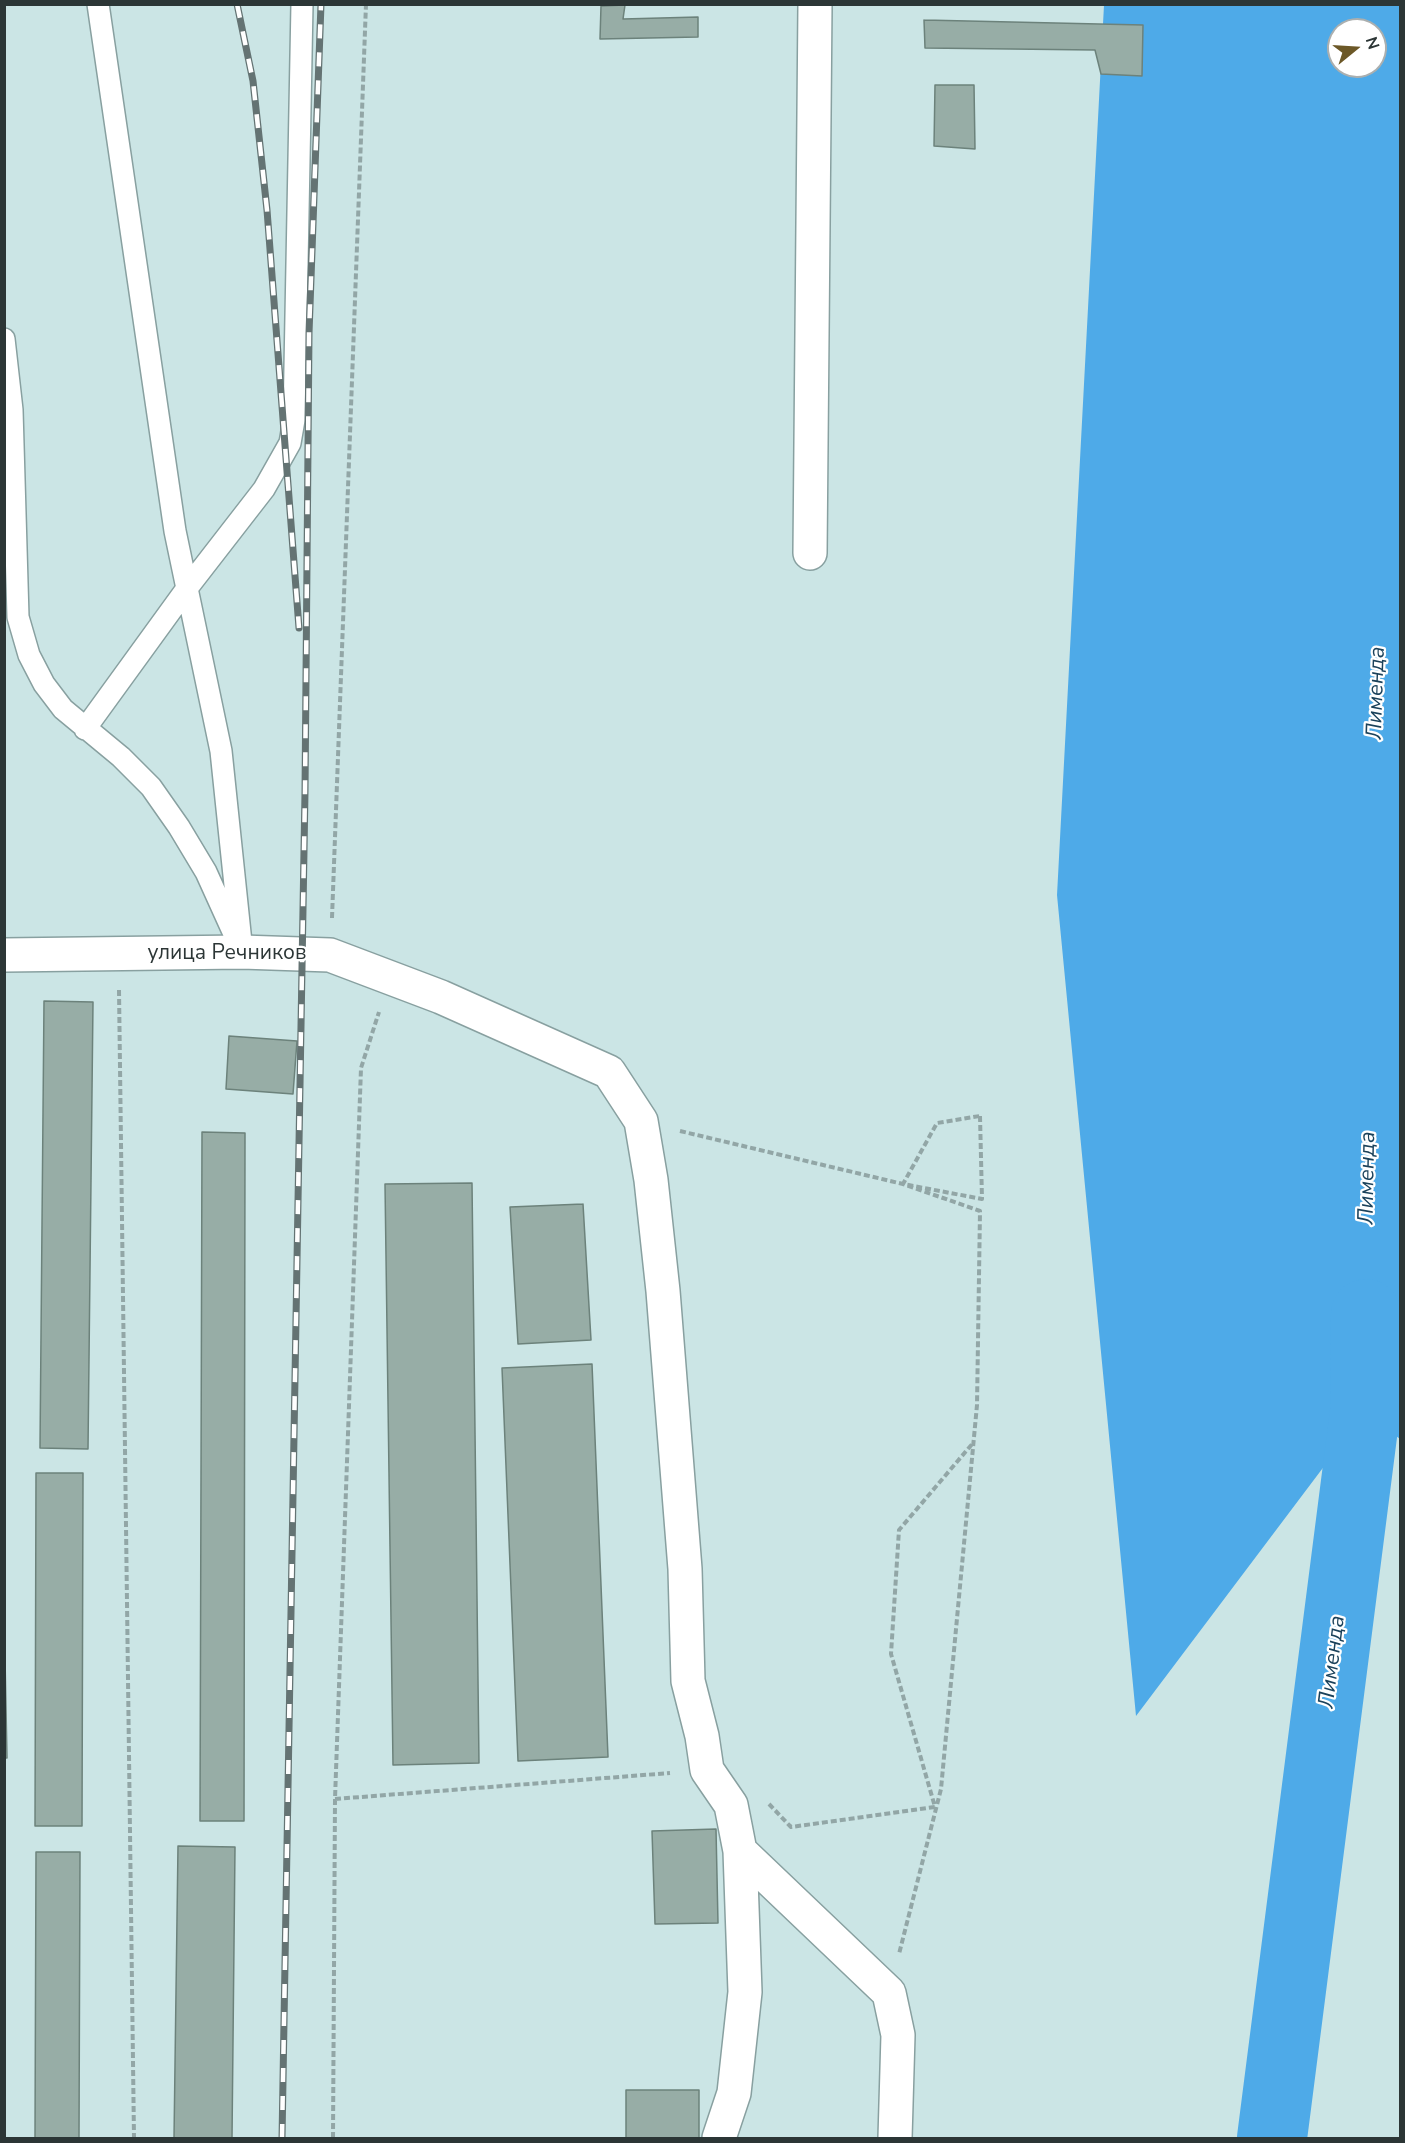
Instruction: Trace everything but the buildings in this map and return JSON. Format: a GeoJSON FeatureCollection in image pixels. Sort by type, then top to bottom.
{"type":"FeatureCollection","features":[{"type":"Feature","properties":{"kind":"street"},"geometry":{"type":"LineString","coordinates":[[810,553],[815,4]]}},
{"type":"Feature","properties":{"kind":"street","name":"улица Речников"},"geometry":{"type":"LineString","coordinates":[[4,955],[242,952],[330,955],[441,997],[609,1072],[641,1121]]}},
{"type":"Feature","properties":{"kind":"street"},"geometry":{"type":"LineString","coordinates":[[641,1121],[651,1180],[666,1326],[685,1569],[688,1681],[702,1736],[706,1770],[731,1805],[740,1851],[745,1992],[734,2092],[719,2139]]}},
{"type":"Feature","properties":{"kind":"street"},"geometry":{"type":"LineString","coordinates":[[740,1851],[890,1993],[898,2035],[895,2139]]}},
{"type":"Feature","properties":{"kind":"lane"},"geometry":{"type":"LineString","coordinates":[[98,4],[175,531],[221,751],[242,952]]}},
{"type":"Feature","properties":{"kind":"lane"},"geometry":{"type":"LineString","coordinates":[[86,729],[188,586],[264,489],[290,443],[293,430],[302,4]]}},
{"type":"Feature","properties":{"kind":"lane"},"geometry":{"type":"LineString","coordinates":[[4,339],[12,410],[18,618],[29,655],[44,684],[63,709],[121,757],[151,787],[206,872],[242,952]]}},
{"type":"Feature","properties":{"kind":"path"},"geometry":{"type":"LineString","coordinates":[[330,955],[366,4]]}},
{"type":"Feature","properties":{"kind":"path"},"geometry":{"type":"LineString","coordinates":[[118,955],[134,2139]]}},
{"type":"Feature","properties":{"kind":"path"},"geometry":{"type":"LineString","coordinates":[[333,2139],[335,1799],[361,1068],[390,977]]}},
{"type":"Feature","properties":{"kind":"path"},"geometry":{"type":"LineString","coordinates":[[641,1121],[903,1184],[982,1199],[980,1116],[937,1123],[903,1184]]}},
{"type":"Feature","properties":{"kind":"path"},"geometry":{"type":"LineString","coordinates":[[890,1993],[941,1789],[977,1406],[980,1211],[903,1184]]}},
{"type":"Feature","properties":{"kind":"path"},"geometry":{"type":"LineString","coordinates":[[935,1807],[891,1654],[899,1530],[973,1442]]}},
{"type":"Feature","properties":{"kind":"path"},"geometry":{"type":"LineString","coordinates":[[335,1799],[706,1770]]}},
{"type":"Feature","properties":{"kind":"path"},"geometry":{"type":"LineString","coordinates":[[767,1802],[791,1827],[935,1807]]}},
{"type":"Feature","properties":{"kind":"water"},"geometry":{"type":"Polygon","coordinates":[[[1104,5],[1400,5],[1400,1439],[1365,1412],[1136,1716],[1057,895],[1104,5]]]}},
{"type":"Feature","properties":{"kind":"waterway","name":"Лименда"},"geometry":{"type":"LineString","coordinates":[[1272,2138],[1365,1412],[1366,1314]]}},
{"type":"Feature","properties":{"kind":"railway"},"geometry":{"type":"LineString","coordinates":[[237,4],[253,81],[267,210],[299,628]]}},
{"type":"Feature","properties":{"kind":"railway"},"geometry":{"type":"LineString","coordinates":[[282,2138],[305,792],[309,333],[321,4]]}}]}
